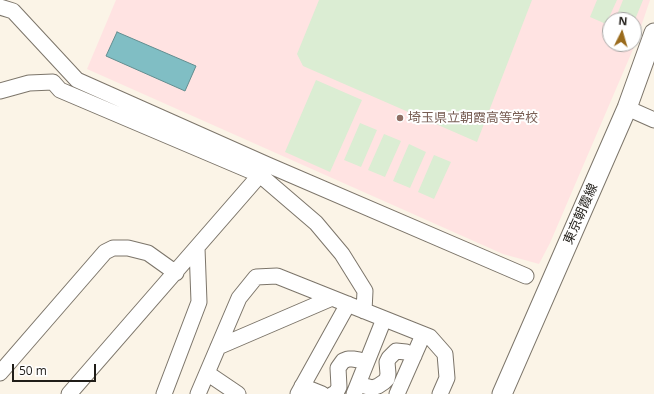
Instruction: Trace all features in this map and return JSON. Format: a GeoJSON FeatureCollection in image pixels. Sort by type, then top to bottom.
{"type":"FeatureCollection","features":[{"type":"Feature","properties":{"kind":"main road","name":"東京朝霞線"},"geometry":{"type":"LineString","coordinates":[[502,394],[628,108],[654,33]]}},
{"type":"Feature","properties":{"kind":"street"},"geometry":{"type":"LineString","coordinates":[[0,7],[13,11],[77,80],[264,170],[316,223],[342,254],[365,291],[364,311]]}},
{"type":"Feature","properties":{"kind":"street"},"geometry":{"type":"LineString","coordinates":[[53,82],[59,61]]}},
{"type":"Feature","properties":{"kind":"street"},"geometry":{"type":"LineString","coordinates":[[0,91],[29,83],[53,82]]}},
{"type":"Feature","properties":{"kind":"street"},"geometry":{"type":"LineString","coordinates":[[53,82],[60,90],[264,170],[526,276]]}},
{"type":"Feature","properties":{"kind":"street"},"geometry":{"type":"LineString","coordinates":[[628,108],[654,120]]}},
{"type":"Feature","properties":{"kind":"street"},"geometry":{"type":"LineString","coordinates":[[69,394],[198,248],[264,170]]}},
{"type":"Feature","properties":{"kind":"street"},"geometry":{"type":"LineString","coordinates":[[3,365],[105,252],[113,248],[128,248],[148,253],[176,273]]}},
{"type":"Feature","properties":{"kind":"street"},"geometry":{"type":"LineString","coordinates":[[164,394],[199,302],[198,248]]}},
{"type":"Feature","properties":{"kind":"street"},"geometry":{"type":"LineString","coordinates":[[198,394],[239,298],[256,277],[277,276],[430,337],[445,354],[446,378],[440,394]]}},
{"type":"Feature","properties":{"kind":"street"},"geometry":{"type":"LineString","coordinates":[[218,347],[332,298]]}},
{"type":"Feature","properties":{"kind":"street"},"geometry":{"type":"LineString","coordinates":[[322,394],[300,390],[348,304]]}},
{"type":"Feature","properties":{"kind":"street"},"geometry":{"type":"LineString","coordinates":[[384,319],[356,389],[372,388],[384,382],[387,379],[387,362],[396,351],[406,352],[414,356]]}},
{"type":"Feature","properties":{"kind":"street"},"geometry":{"type":"LineString","coordinates":[[396,394],[423,335]]}},
{"type":"Feature","properties":{"kind":"street"},"geometry":{"type":"LineString","coordinates":[[333,394],[336,393],[339,387],[338,368],[343,361],[353,359],[366,363]]}},
{"type":"Feature","properties":{"kind":"street"},"geometry":{"type":"LineString","coordinates":[[206,374],[238,394]]}},
{"type":"Feature","properties":{"kind":"shaded area","name":"埼玉県立朝霞高等学校"},"geometry":{"type":"Polygon","coordinates":[[[116,0],[650,0],[642,24],[642,12],[602,12],[602,52],[632,52],[550,243],[539,264],[503,254],[87,69],[116,0]]]}},
{"type":"Feature","properties":{"kind":"green space"},"geometry":{"type":"Polygon","coordinates":[[[319,0],[532,0],[477,142],[303,66],[297,54],[319,0]]]}},
{"type":"Feature","properties":{"kind":"green space"},"geometry":{"type":"Polygon","coordinates":[[[597,0],[617,0],[612,12],[602,12],[602,22],[590,17],[597,0]]]}},
{"type":"Feature","properties":{"kind":"green space"},"geometry":{"type":"Polygon","coordinates":[[[623,0],[643,0],[638,12],[618,12],[623,0]]]}},
{"type":"Feature","properties":{"kind":"green space"},"geometry":{"type":"Polygon","coordinates":[[[316,80],[362,100],[330,172],[285,152],[316,80]]]}},
{"type":"Feature","properties":{"kind":"green space"},"geometry":{"type":"Polygon","coordinates":[[[360,123],[377,130],[361,167],[344,160],[360,123]]]}},
{"type":"Feature","properties":{"kind":"green space"},"geometry":{"type":"Polygon","coordinates":[[[384,134],[401,141],[385,177],[368,170],[384,134]]]}},
{"type":"Feature","properties":{"kind":"green space"},"geometry":{"type":"Polygon","coordinates":[[[409,144],[426,152],[410,188],[393,181],[409,144]]]}},
{"type":"Feature","properties":{"kind":"green space"},"geometry":{"type":"Polygon","coordinates":[[[434,155],[451,162],[434,199],[418,192],[434,155]]]}},
{"type":"Feature","properties":{"kind":"water"},"geometry":{"type":"Polygon","coordinates":[[[117,32],[196,66],[185,91],[106,56],[117,32]]]}},
{"type":"Feature","properties":{"kind":"place","name":"埼玉県立朝霞高等学校"},"geometry":{"type":"Point","coordinates":[400,118]}}]}
